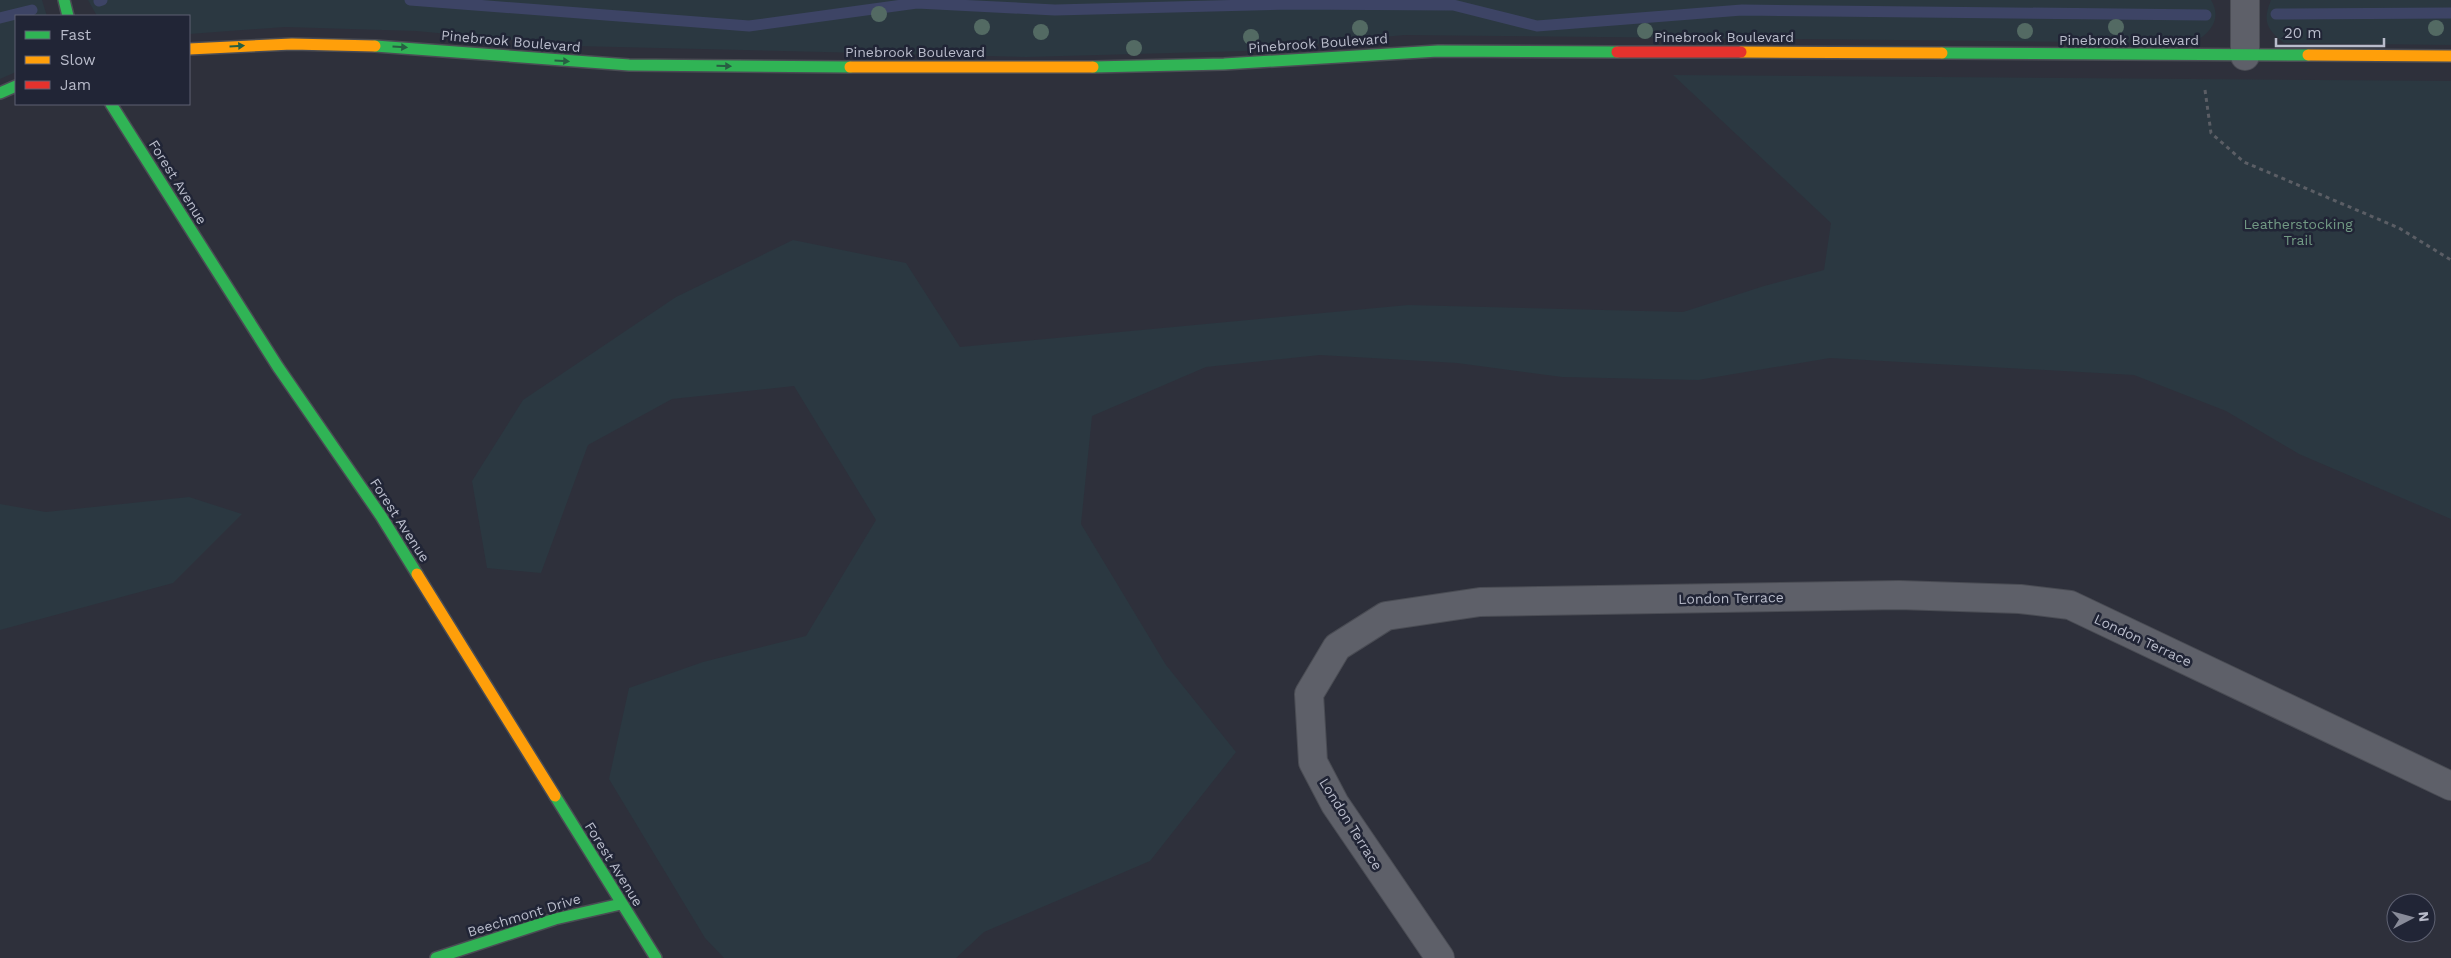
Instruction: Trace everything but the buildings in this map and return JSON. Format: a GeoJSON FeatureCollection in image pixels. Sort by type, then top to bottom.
{"type":"FeatureCollection","features":[{"type":"Feature","properties":{"kind":"street"},"geometry":{"type":"LineString","coordinates":[[64,0],[68,15]]}},
{"type":"Feature","properties":{"kind":"street"},"geometry":{"type":"LineString","coordinates":[[2245,0],[2245,56]]}},
{"type":"Feature","properties":{"kind":"street","name":"Pinebrook Boulevard"},"geometry":{"type":"LineString","coordinates":[[190,49],[292,44],[355,45],[629,65],[1048,68],[1224,64],[1438,51],[2451,56]]}},
{"type":"Feature","properties":{"kind":"street"},"geometry":{"type":"LineString","coordinates":[[0,93],[15,86]]}},
{"type":"Feature","properties":{"kind":"street","name":"Forest Avenue"},"geometry":{"type":"LineString","coordinates":[[112,105],[278,367],[381,516],[656,958]]}},
{"type":"Feature","properties":{"kind":"street","name":"London Terrace"},"geometry":{"type":"LineString","coordinates":[[1440,958],[1335,804],[1313,762],[1309,694],[1337,647],[1386,616],[1480,602],[1870,595],[2020,599],[2070,605],[2451,786]]}},
{"type":"Feature","properties":{"kind":"street","name":"Beechmont Drive"},"geometry":{"type":"LineString","coordinates":[[436,958],[555,919],[621,904]]}},
{"type":"Feature","properties":{"kind":"path"},"geometry":{"type":"LineString","coordinates":[[2204,90],[2211,133],[2244,162],[2399,228],[2451,260]]}},
{"type":"Feature","properties":{"kind":"green space"},"geometry":{"type":"Polygon","coordinates":[[[0,0],[42,0],[47,15],[15,15],[15,72],[0,79],[0,0]]]}},
{"type":"Feature","properties":{"kind":"green space"},"geometry":{"type":"Polygon","coordinates":[[[88,0],[2211,0],[2214,7],[2215,20],[2204,36],[2192,43],[1404,35],[1245,51],[1026,57],[575,46],[416,31],[285,27],[190,34],[190,15],[96,15],[88,0]]]}},
{"type":"Feature","properties":{"kind":"green space"},"geometry":{"type":"Polygon","coordinates":[[[2271,0],[2451,0],[2451,45],[2284,43],[2270,29],[2268,24],[2267,14],[2271,0]]]}},
{"type":"Feature","properties":{"kind":"green space","name":"Leatherstocking Trail"},"geometry":{"type":"Polygon","coordinates":[[[1673,75],[2451,81],[2451,519],[2299,454],[2226,411],[2134,375],[1830,358],[1698,380],[1562,377],[1457,363],[1320,355],[1206,367],[1092,416],[1081,524],[1166,665],[1236,752],[1150,861],[984,932],[956,958],[724,958],[705,938],[609,779],[629,688],[703,662],[806,636],[876,520],[794,386],[672,399],[588,445],[541,573],[487,568],[472,481],[523,400],[676,297],[793,240],[906,263],[960,347],[1408,305],[1683,312],[1764,286],[1824,270],[1831,223],[1673,75]]]}},
{"type":"Feature","properties":{"kind":"green space"},"geometry":{"type":"Polygon","coordinates":[[[189,497],[242,514],[173,583],[0,630],[0,504],[46,512],[189,497]]]}},
{"type":"Feature","properties":{"kind":"waterway"},"geometry":{"type":"LineString","coordinates":[[410,0],[749,26],[917,3],[1055,10],[1289,4],[1453,5],[1537,26],[1742,10],[2206,15]]}},
{"type":"Feature","properties":{"kind":"waterway"},"geometry":{"type":"LineString","coordinates":[[0,18],[32,10]]}},
{"type":"Feature","properties":{"kind":"waterway"},"geometry":{"type":"LineString","coordinates":[[2276,14],[2451,13]]}},
{"type":"Feature","properties":{"kind":"traffic: fast"},"geometry":{"type":"LineString","coordinates":[[64,0],[68,15]]}},
{"type":"Feature","properties":{"kind":"traffic: fast"},"geometry":{"type":"LineString","coordinates":[[375,46],[629,65],[850,67]]}},
{"type":"Feature","properties":{"kind":"traffic: fast"},"geometry":{"type":"LineString","coordinates":[[1093,67],[1224,64],[1438,51],[1617,52]]}},
{"type":"Feature","properties":{"kind":"traffic: fast"},"geometry":{"type":"LineString","coordinates":[[1942,53],[2308,55]]}},
{"type":"Feature","properties":{"kind":"traffic: fast"},"geometry":{"type":"LineString","coordinates":[[0,93],[15,86]]}},
{"type":"Feature","properties":{"kind":"traffic: fast"},"geometry":{"type":"LineString","coordinates":[[112,105],[278,367],[381,516],[417,574]]}},
{"type":"Feature","properties":{"kind":"traffic: fast"},"geometry":{"type":"LineString","coordinates":[[555,796],[656,958]]}},
{"type":"Feature","properties":{"kind":"traffic: fast"},"geometry":{"type":"LineString","coordinates":[[436,958],[555,919],[621,904]]}},
{"type":"Feature","properties":{"kind":"traffic: slow"},"geometry":{"type":"LineString","coordinates":[[190,49],[292,44],[375,46]]}},
{"type":"Feature","properties":{"kind":"traffic: slow"},"geometry":{"type":"LineString","coordinates":[[1741,52],[1942,53]]}},
{"type":"Feature","properties":{"kind":"traffic: slow"},"geometry":{"type":"LineString","coordinates":[[2308,55],[2451,56]]}},
{"type":"Feature","properties":{"kind":"traffic: slow"},"geometry":{"type":"LineString","coordinates":[[850,67],[1093,67]]}},
{"type":"Feature","properties":{"kind":"traffic: slow"},"geometry":{"type":"LineString","coordinates":[[417,574],[555,796]]}},
{"type":"Feature","properties":{"kind":"traffic: jam"},"geometry":{"type":"LineString","coordinates":[[1617,52],[1741,52]]}}]}
